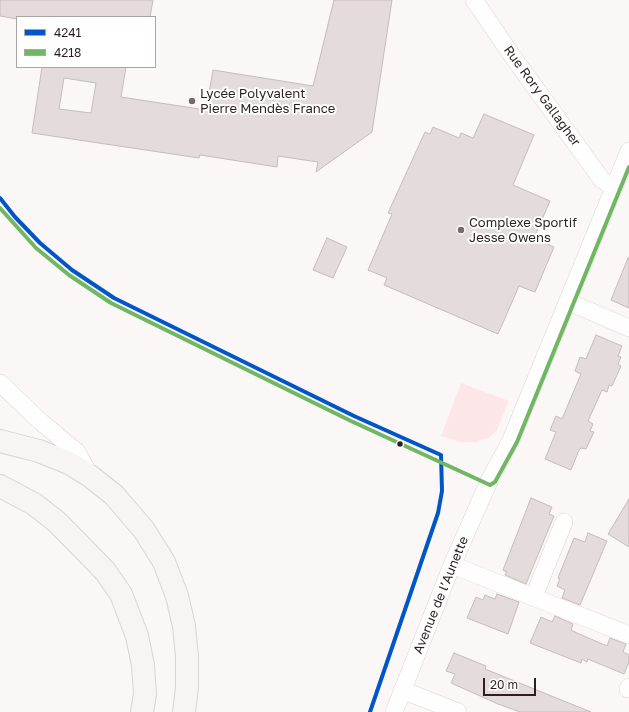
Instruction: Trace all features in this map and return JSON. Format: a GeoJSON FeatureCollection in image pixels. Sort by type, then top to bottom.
{"type":"FeatureCollection","features":[{"type":"Feature","properties":{"kind":"main road"},"geometry":{"type":"LineString","coordinates":[[0,441],[39,451],[70,463],[90,476],[114,495],[144,530],[164,562],[177,596],[184,626],[187,656],[187,688],[184,712]]}},
{"type":"Feature","properties":{"kind":"main road"},"geometry":{"type":"LineString","coordinates":[[0,486],[34,504],[57,522],[105,571],[121,594],[137,636],[143,665],[145,694],[142,712]]}},
{"type":"Feature","properties":{"kind":"street","name":"Rue Rory Gallagher"},"geometry":{"type":"LineString","coordinates":[[474,0],[513,57],[602,180],[614,187]]}},
{"type":"Feature","properties":{"kind":"street","name":"Avenue de l’Aunette"},"geometry":{"type":"LineString","coordinates":[[394,712],[452,565],[490,479],[511,440],[569,302],[629,151]]}},
{"type":"Feature","properties":{"kind":"street"},"geometry":{"type":"LineString","coordinates":[[569,302],[629,328]]}},
{"type":"Feature","properties":{"kind":"street"},"geometry":{"type":"LineString","coordinates":[[0,384],[41,422],[77,452],[90,476]]}},
{"type":"Feature","properties":{"kind":"street"},"geometry":{"type":"LineString","coordinates":[[534,596],[564,522]]}},
{"type":"Feature","properties":{"kind":"street"},"geometry":{"type":"LineString","coordinates":[[452,565],[534,596],[629,635]]}},
{"type":"Feature","properties":{"kind":"street"},"geometry":{"type":"LineString","coordinates":[[402,690],[458,712]]}},
{"type":"Feature","properties":{"kind":"shaded area"},"geometry":{"type":"Polygon","coordinates":[[[461,383],[509,401],[497,430],[490,437],[476,442],[460,442],[441,436],[461,383]]]}},
{"type":"Feature","properties":{"kind":"building"},"geometry":{"type":"Polygon","coordinates":[[[0,0],[153,0],[150,16],[16,16],[16,19],[0,16],[0,0]]]}},
{"type":"Feature","properties":{"kind":"building"},"geometry":{"type":"Polygon","coordinates":[[[334,0],[392,0],[372,132],[316,172],[318,162],[278,156],[277,167],[200,155],[199,158],[32,133],[42,68],[126,68],[121,97],[206,110],[213,70],[313,86],[334,0]],[[64,78],[59,109],[91,113],[96,83],[64,78]]]}},
{"type":"Feature","properties":{"kind":"building","name":"Complexe Sportif Jesse Owens"},"geometry":{"type":"Polygon","coordinates":[[[484,114],[534,135],[513,185],[550,201],[534,238],[554,247],[535,292],[519,286],[498,334],[384,285],[387,278],[368,270],[392,214],[388,213],[425,132],[430,134],[433,127],[459,138],[461,133],[473,138],[484,114]]]}},
{"type":"Feature","properties":{"kind":"building"},"geometry":{"type":"Polygon","coordinates":[[[327,238],[347,247],[333,278],[313,270],[327,238]]]}},
{"type":"Feature","properties":{"kind":"building"},"geometry":{"type":"Polygon","coordinates":[[[629,258],[629,308],[611,300],[629,258]]]}},
{"type":"Feature","properties":{"kind":"building"},"geometry":{"type":"Polygon","coordinates":[[[596,335],[622,346],[618,356],[621,357],[618,364],[621,366],[612,386],[609,385],[607,392],[602,390],[588,421],[593,424],[590,431],[594,432],[586,449],[581,448],[579,450],[571,470],[545,459],[556,432],[550,430],[556,416],[562,419],[581,374],[575,371],[580,357],[586,359],[596,335]]]}},
{"type":"Feature","properties":{"kind":"building"},"geometry":{"type":"Polygon","coordinates":[[[531,498],[552,507],[549,514],[554,516],[526,584],[505,575],[507,572],[503,570],[531,498]]]}},
{"type":"Feature","properties":{"kind":"building"},"geometry":{"type":"Polygon","coordinates":[[[629,499],[629,547],[608,534],[629,499]]]}},
{"type":"Feature","properties":{"kind":"building"},"geometry":{"type":"Polygon","coordinates":[[[588,533],[607,541],[580,605],[562,598],[565,590],[557,586],[560,579],[558,578],[574,538],[585,542],[588,533]]]}},
{"type":"Feature","properties":{"kind":"building"},"geometry":{"type":"Polygon","coordinates":[[[497,594],[519,602],[508,634],[467,618],[476,597],[483,600],[485,595],[495,599],[497,594]]]}},
{"type":"Feature","properties":{"kind":"building"},"geometry":{"type":"Polygon","coordinates":[[[555,616],[573,624],[571,630],[607,646],[610,638],[626,644],[623,652],[629,655],[629,662],[624,674],[588,659],[587,662],[582,659],[581,663],[530,643],[541,617],[552,622],[555,616]]]}},
{"type":"Feature","properties":{"kind":"building"},"geometry":{"type":"Polygon","coordinates":[[[454,653],[486,666],[485,669],[591,712],[520,712],[498,704],[451,683],[455,674],[446,671],[454,653]]]}},
{"type":"Feature","properties":{"kind":"transit line","name":"4218"},"geometry":{"type":"LineString","coordinates":[[0,208],[36,248],[69,275],[111,303],[351,421],[490,485],[495,482],[517,442],[629,167]]}},
{"type":"Feature","properties":{"kind":"transit line","name":"4241"},"geometry":{"type":"LineString","coordinates":[[0,198],[15,217],[40,243],[72,270],[114,298],[354,416],[441,455]]}},
{"type":"Feature","properties":{"kind":"transit line","name":"4241"},"geometry":{"type":"LineString","coordinates":[[370,712],[438,513],[442,491],[441,455]]}},
{"type":"Feature","properties":{"kind":"place","name":"Lycée Polyvalent Pierre Mendès France"},"geometry":{"type":"Point","coordinates":[192,101]}},
{"type":"Feature","properties":{"kind":"place","name":"Complexe Sportif Jesse Owens"},"geometry":{"type":"Point","coordinates":[461,230]}}]}
